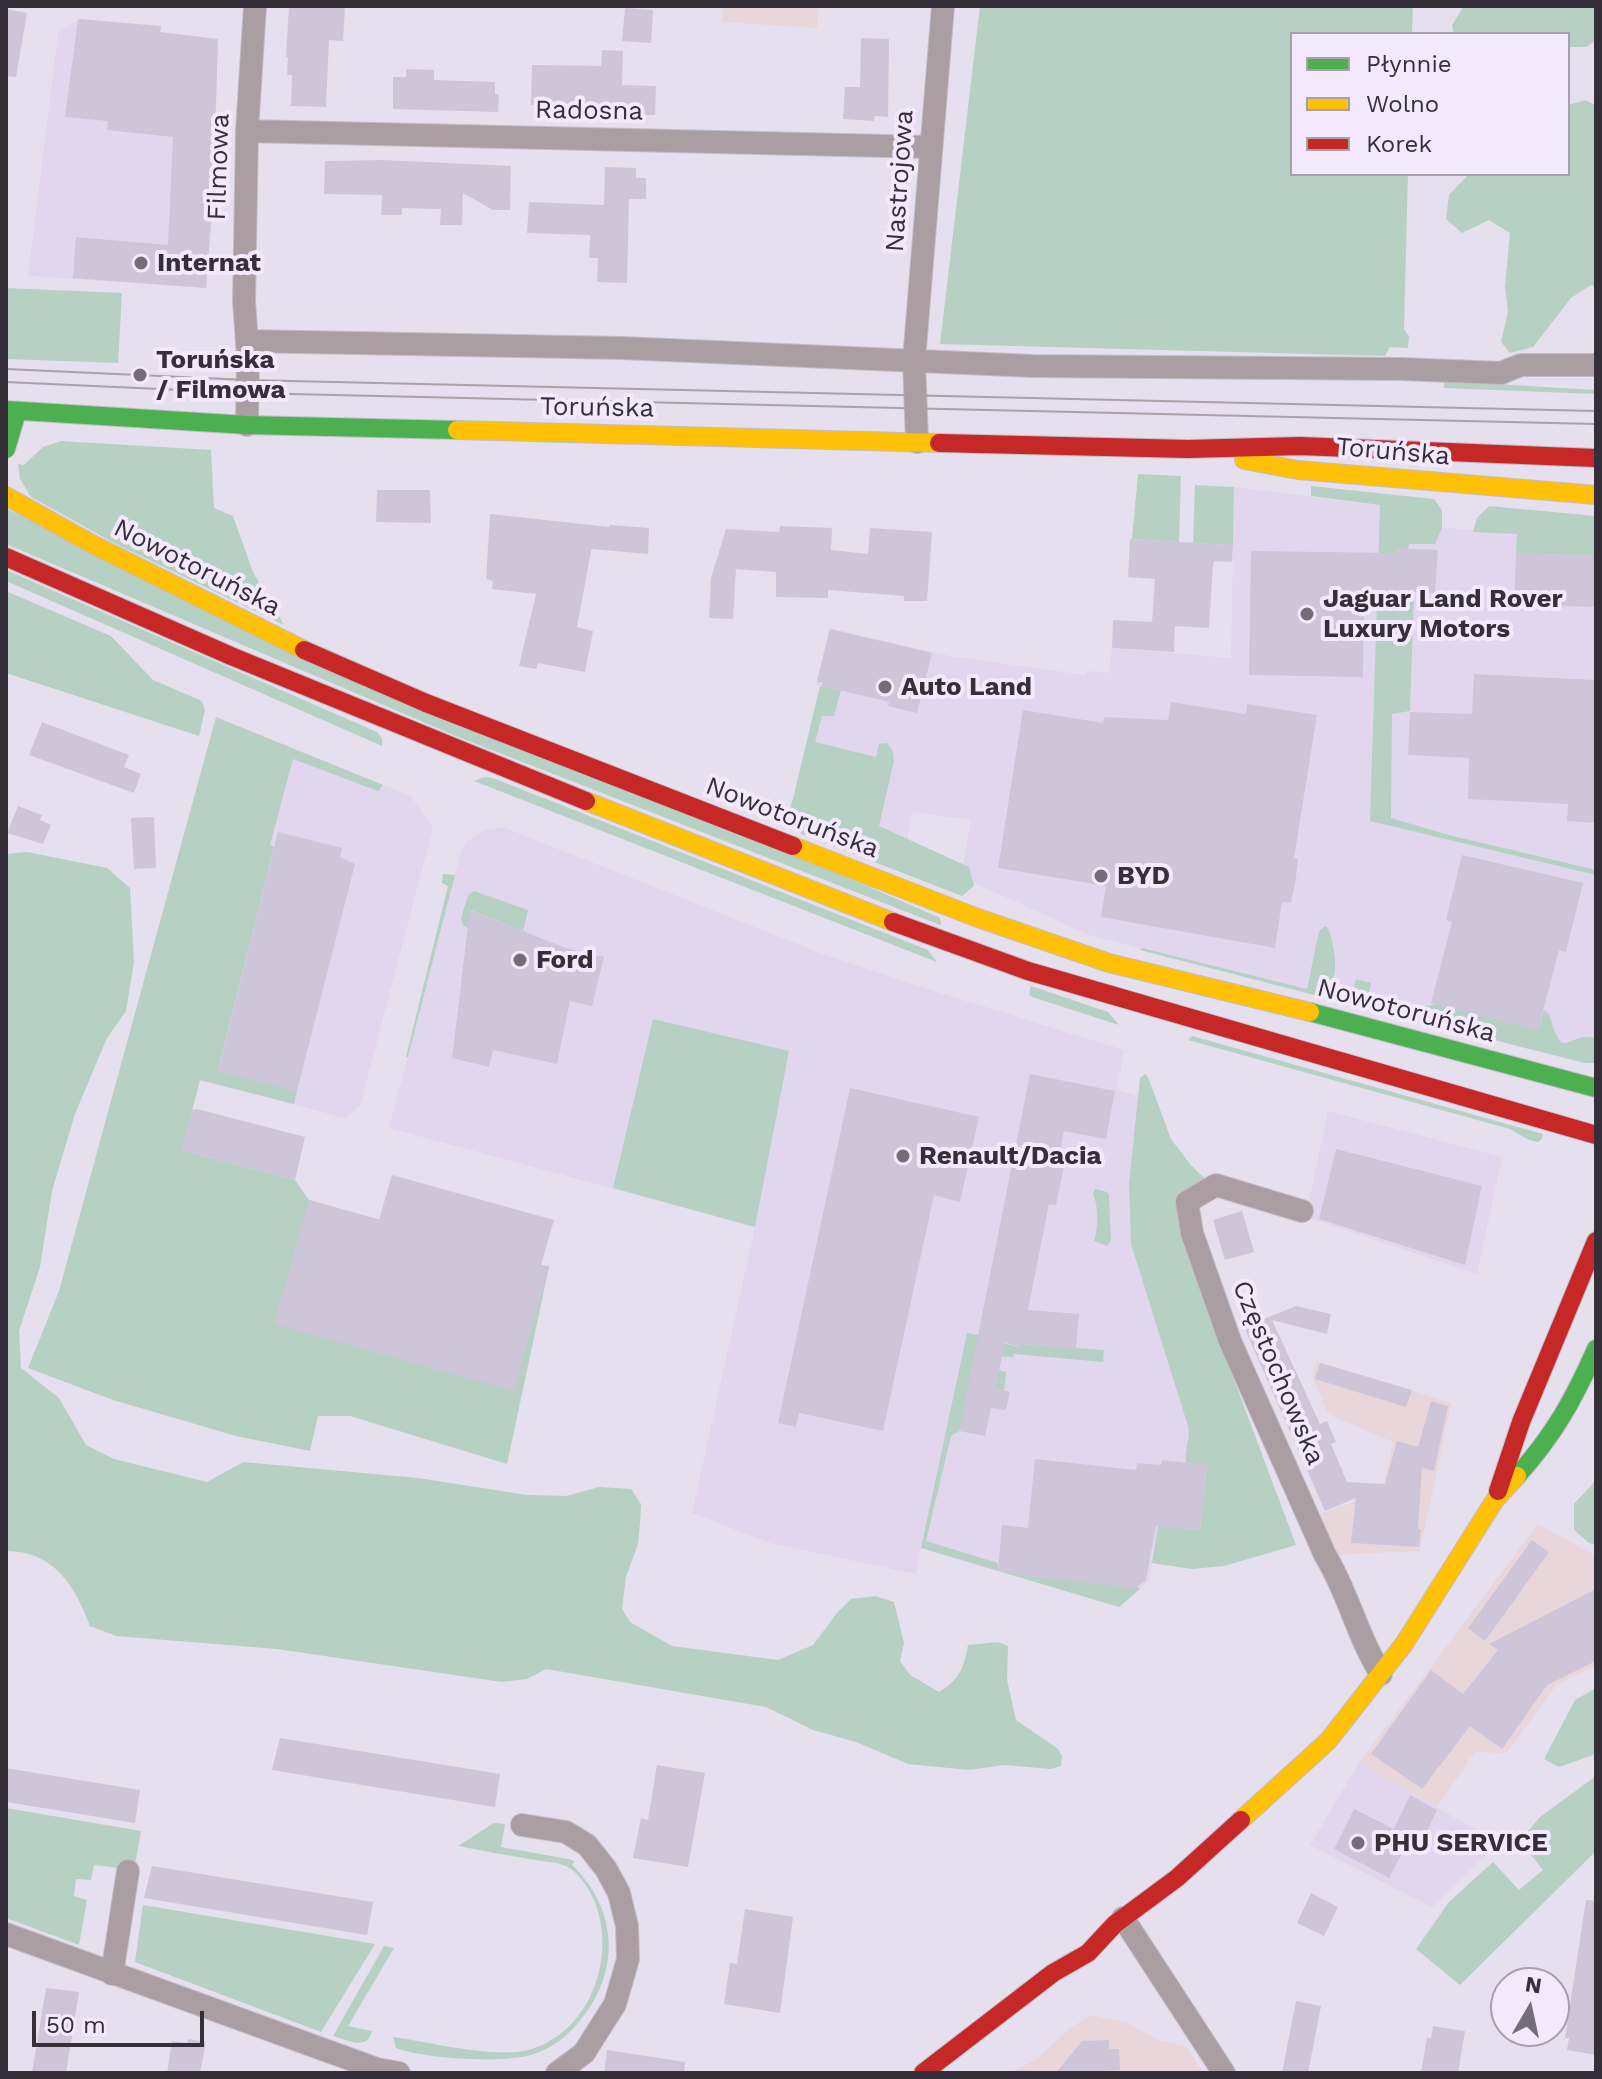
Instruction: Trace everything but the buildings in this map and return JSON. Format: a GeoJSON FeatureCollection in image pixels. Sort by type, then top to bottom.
{"type":"FeatureCollection","features":[{"type":"Feature","properties":{"kind":"main road","name":"Toruńska"},"geometry":{"type":"LineString","coordinates":[[10,413],[247,425],[1188,449],[1300,446],[1596,458]]}},
{"type":"Feature","properties":{"kind":"main road"},"geometry":{"type":"LineString","coordinates":[[6,449],[10,413]]}},
{"type":"Feature","properties":{"kind":"main road","name":"Toruńska"},"geometry":{"type":"LineString","coordinates":[[1188,449],[1298,470],[1596,495]]}},
{"type":"Feature","properties":{"kind":"main road","name":"Nowotoruńska"},"geometry":{"type":"LineString","coordinates":[[6,496],[105,551],[334,664],[426,703],[975,917],[1109,963],[1335,1018],[1596,1088]]}},
{"type":"Feature","properties":{"kind":"main road"},"geometry":{"type":"LineString","coordinates":[[6,557],[231,656],[456,749],[962,949],[1042,976],[1596,1135]]}},
{"type":"Feature","properties":{"kind":"main road"},"geometry":{"type":"LineString","coordinates":[[1495,1500],[1521,1422],[1596,1241]]}},
{"type":"Feature","properties":{"kind":"main road"},"geometry":{"type":"LineString","coordinates":[[923,2073],[1053,1973],[1088,1953],[1119,1921],[1177,1878],[1328,1741],[1404,1644],[1495,1500],[1546,1444],[1579,1388],[1596,1349]]}},
{"type":"Feature","properties":{"kind":"street","name":"Filmowa"},"geometry":{"type":"LineString","coordinates":[[247,425],[244,301],[247,131],[255,6]]}},
{"type":"Feature","properties":{"kind":"street","name":"Nastrojowa"},"geometry":{"type":"LineString","coordinates":[[917,442],[914,360],[943,6]]}},
{"type":"Feature","properties":{"kind":"street","name":"Radosna"},"geometry":{"type":"LineString","coordinates":[[247,131],[930,147]]}},
{"type":"Feature","properties":{"kind":"street"},"geometry":{"type":"LineString","coordinates":[[247,341],[622,348],[1033,366],[1401,369],[1501,373],[1521,365],[1596,365]]}},
{"type":"Feature","properties":{"kind":"street","name":"Częstochowska"},"geometry":{"type":"LineString","coordinates":[[1302,1211],[1216,1185],[1187,1202],[1192,1233],[1230,1341],[1325,1555],[1335,1571],[1364,1643],[1381,1674]]}},
{"type":"Feature","properties":{"kind":"street"},"geometry":{"type":"LineString","coordinates":[[522,1825],[566,1832],[587,1845],[606,1869],[619,1893],[627,1926],[628,1959],[615,2004],[584,2053],[557,2073]]}},
{"type":"Feature","properties":{"kind":"street"},"geometry":{"type":"LineString","coordinates":[[112,1974],[128,1871]]}},
{"type":"Feature","properties":{"kind":"street"},"geometry":{"type":"LineString","coordinates":[[1119,1921],[1224,2073]]}},
{"type":"Feature","properties":{"kind":"street"},"geometry":{"type":"LineString","coordinates":[[6,1934],[384,2072]]}},
{"type":"Feature","properties":{"kind":"shaded area"},"geometry":{"type":"Polygon","coordinates":[[[723,6],[819,6],[817,28],[722,22],[723,6]]]}},
{"type":"Feature","properties":{"kind":"shaded area"},"geometry":{"type":"Polygon","coordinates":[[[78,19],[161,26],[160,38],[184,42],[185,35],[218,39],[213,199],[206,288],[28,276],[58,33],[78,19]]]}},
{"type":"Feature","properties":{"kind":"shaded area"},"geometry":{"type":"Polygon","coordinates":[[[1234,487],[1424,511],[1438,518],[1443,528],[1596,534],[1596,1063],[1585,1063],[1355,1005],[1089,935],[961,877],[971,820],[913,812],[907,840],[793,799],[820,686],[816,685],[829,628],[950,656],[1085,675],[1086,671],[1109,673],[1112,648],[1231,658],[1234,487]]]}},
{"type":"Feature","properties":{"kind":"shaded area"},"geometry":{"type":"Polygon","coordinates":[[[283,745],[411,796],[433,828],[360,1106],[345,1118],[199,1080],[283,745]]]}},
{"type":"Feature","properties":{"kind":"shaded area"},"geometry":{"type":"Polygon","coordinates":[[[503,827],[815,951],[1124,1050],[1117,1090],[1142,1097],[1238,1429],[1203,1536],[1158,1529],[1149,1581],[1119,1607],[921,1548],[916,1574],[770,1543],[692,1513],[755,1227],[389,1128],[461,852],[466,842],[483,831],[503,827]]]}},
{"type":"Feature","properties":{"kind":"shaded area"},"geometry":{"type":"Polygon","coordinates":[[[1328,1111],[1502,1157],[1477,1274],[1306,1217],[1328,1111]]]}},
{"type":"Feature","properties":{"kind":"shaded area"},"geometry":{"type":"Polygon","coordinates":[[[1317,1361],[1451,1403],[1420,1551],[1325,1555],[1308,1518],[1354,1502],[1355,1483],[1384,1484],[1393,1442],[1328,1414],[1313,1378],[1317,1361]]]}},
{"type":"Feature","properties":{"kind":"shaded area"},"geometry":{"type":"Polygon","coordinates":[[[1538,1524],[1596,1556],[1596,1666],[1557,1684],[1507,1753],[1475,1752],[1437,1807],[1359,1763],[1538,1524]]]}},
{"type":"Feature","properties":{"kind":"shaded area"},"geometry":{"type":"Polygon","coordinates":[[[1359,1763],[1498,1842],[1432,1907],[1310,1845],[1359,1763]]]}},
{"type":"Feature","properties":{"kind":"shaded area"},"geometry":{"type":"Polygon","coordinates":[[[1092,2015],[1128,2023],[1158,2040],[1185,2046],[1204,2073],[1009,2073],[1037,2059],[1070,2028],[1092,2015]]]}},
{"type":"Feature","properties":{"kind":"green space"},"geometry":{"type":"Polygon","coordinates":[[[980,6],[1413,6],[1412,32],[1290,32],[1290,176],[1408,176],[1404,329],[1409,336],[1408,348],[1390,347],[1385,356],[940,344],[980,6]]]}},
{"type":"Feature","properties":{"kind":"green space"},"geometry":{"type":"Polygon","coordinates":[[[1464,6],[1596,6],[1596,40],[1586,47],[1570,47],[1570,32],[1454,32],[1452,25],[1464,6]]]}},
{"type":"Feature","properties":{"kind":"green space"},"geometry":{"type":"Polygon","coordinates":[[[1586,100],[1596,106],[1596,287],[1591,285],[1571,298],[1533,347],[1510,353],[1501,342],[1508,312],[1505,287],[1510,233],[1489,220],[1462,233],[1446,219],[1449,195],[1467,176],[1570,176],[1570,104],[1586,100]]]}},
{"type":"Feature","properties":{"kind":"green space"},"geometry":{"type":"Polygon","coordinates":[[[6,288],[122,293],[118,363],[6,359],[6,288]]]}},
{"type":"Feature","properties":{"kind":"green space"},"geometry":{"type":"Polygon","coordinates":[[[1444,381],[1596,390],[1596,394],[1444,388],[1444,381]]]}},
{"type":"Feature","properties":{"kind":"green space"},"geometry":{"type":"Polygon","coordinates":[[[61,441],[211,450],[214,508],[233,516],[253,572],[284,625],[114,543],[31,497],[20,479],[18,464],[24,465],[43,447],[61,441]]]}},
{"type":"Feature","properties":{"kind":"green space"},"geometry":{"type":"Polygon","coordinates":[[[1138,474],[1181,476],[1179,542],[1132,539],[1138,474]]]}},
{"type":"Feature","properties":{"kind":"green space"},"geometry":{"type":"Polygon","coordinates":[[[1195,485],[1234,487],[1233,545],[1193,543],[1195,485]]]}},
{"type":"Feature","properties":{"kind":"green space"},"geometry":{"type":"Polygon","coordinates":[[[1311,486],[1434,499],[1442,510],[1442,528],[1435,544],[1409,544],[1408,549],[1397,549],[1395,595],[1414,596],[1410,711],[1392,714],[1391,818],[1596,870],[1596,875],[1370,821],[1380,505],[1311,496],[1311,486]]]}},
{"type":"Feature","properties":{"kind":"green space"},"geometry":{"type":"Polygon","coordinates":[[[1489,506],[1596,516],[1596,556],[1516,553],[1517,534],[1473,532],[1477,518],[1489,506]]]}},
{"type":"Feature","properties":{"kind":"green space"},"geometry":{"type":"Polygon","coordinates":[[[6,509],[940,918],[941,923],[456,736],[6,544],[6,509]]]}},
{"type":"Feature","properties":{"kind":"green space"},"geometry":{"type":"Polygon","coordinates":[[[6,570],[377,732],[382,738],[382,746],[6,581],[6,570]]]}},
{"type":"Feature","properties":{"kind":"green space"},"geometry":{"type":"Polygon","coordinates":[[[6,591],[111,636],[153,680],[202,701],[205,710],[199,736],[6,673],[6,591]]]}},
{"type":"Feature","properties":{"kind":"green space"},"geometry":{"type":"Polygon","coordinates":[[[820,686],[841,690],[834,716],[822,716],[815,742],[876,757],[879,744],[887,743],[893,751],[894,761],[879,826],[969,867],[974,886],[962,896],[797,832],[786,820],[820,686]]]}},
{"type":"Feature","properties":{"kind":"green space"},"geometry":{"type":"Polygon","coordinates":[[[216,717],[383,785],[378,791],[293,759],[218,1070],[297,1091],[294,1104],[200,1080],[182,1150],[295,1180],[309,1200],[549,1267],[507,1464],[350,1416],[318,1416],[310,1451],[236,1436],[113,1400],[28,1368],[59,1291],[216,717]]]}},
{"type":"Feature","properties":{"kind":"green space"},"geometry":{"type":"Polygon","coordinates":[[[484,777],[928,950],[937,962],[474,781],[484,777]]]}},
{"type":"Feature","properties":{"kind":"green space"},"geometry":{"type":"Polygon","coordinates":[[[27,852],[107,868],[130,888],[134,962],[126,1011],[107,1038],[75,1114],[52,1191],[40,1267],[19,1331],[21,1368],[59,1398],[86,1445],[114,1459],[207,1482],[243,1462],[418,1478],[527,1495],[566,1496],[599,1487],[631,1489],[641,1504],[638,1544],[626,1577],[622,1609],[630,1622],[672,1646],[778,1660],[813,1645],[851,1599],[875,1596],[894,1602],[904,1643],[900,1661],[910,1675],[939,1692],[960,1673],[968,1645],[998,1642],[1008,1646],[1007,1680],[1016,1720],[1058,1749],[1062,1756],[1061,1766],[1051,1769],[1004,1765],[969,1770],[908,1764],[856,1742],[813,1730],[766,1707],[546,1669],[527,1679],[502,1682],[277,1649],[116,1636],[90,1626],[77,1597],[50,1564],[37,1557],[6,1551],[6,854],[27,852]]]}},
{"type":"Feature","properties":{"kind":"green space"},"geometry":{"type":"Polygon","coordinates":[[[443,874],[455,875],[406,1057],[448,886],[442,883],[443,874]]]}},
{"type":"Feature","properties":{"kind":"green space"},"geometry":{"type":"Polygon","coordinates":[[[474,891],[528,910],[523,931],[471,910],[468,928],[463,925],[461,918],[468,895],[474,891]]]}},
{"type":"Feature","properties":{"kind":"green space"},"geometry":{"type":"Polygon","coordinates":[[[1325,926],[1331,936],[1335,975],[1322,997],[1140,950],[1142,948],[1307,989],[1319,931],[1325,926]]]}},
{"type":"Feature","properties":{"kind":"green space"},"geometry":{"type":"Polygon","coordinates":[[[1356,979],[1371,983],[1368,997],[1416,1008],[1437,1004],[1538,1030],[1544,1010],[1549,1014],[1562,1043],[1586,1037],[1596,1038],[1596,1063],[1585,1063],[1355,1005],[1353,992],[1356,979]]]}},
{"type":"Feature","properties":{"kind":"green space"},"geometry":{"type":"Polygon","coordinates":[[[1031,986],[1108,1012],[1119,1025],[1032,997],[1029,994],[1031,986]]]}},
{"type":"Feature","properties":{"kind":"green space"},"geometry":{"type":"Polygon","coordinates":[[[653,1019],[789,1051],[755,1227],[613,1188],[653,1019]]]}},
{"type":"Feature","properties":{"kind":"green space"},"geometry":{"type":"Polygon","coordinates":[[[1192,1036],[1543,1134],[1542,1139],[1538,1142],[1529,1140],[1510,1129],[1188,1040],[1192,1036]]]}},
{"type":"Feature","properties":{"kind":"green space"},"geometry":{"type":"Polygon","coordinates":[[[1145,1074],[1171,1139],[1208,1182],[1189,1191],[1218,1337],[1296,1545],[1224,1566],[1192,1569],[1152,1563],[1158,1526],[1200,1530],[1207,1466],[1186,1463],[1188,1426],[1131,1244],[1129,1184],[1140,1078],[1145,1074]]]}},
{"type":"Feature","properties":{"kind":"green space"},"geometry":{"type":"Polygon","coordinates":[[[1095,1189],[1107,1192],[1109,1196],[1111,1241],[1107,1246],[1094,1241],[1097,1218],[1095,1189]]]}},
{"type":"Feature","properties":{"kind":"green space"},"geometry":{"type":"Polygon","coordinates":[[[967,1333],[1020,1347],[1022,1344],[1104,1350],[1103,1362],[1014,1354],[1013,1357],[994,1356],[980,1365],[1006,1372],[1004,1391],[995,1389],[998,1375],[959,1431],[951,1436],[926,1541],[998,1563],[998,1571],[921,1548],[967,1333]]]}},
{"type":"Feature","properties":{"kind":"green space"},"geometry":{"type":"Polygon","coordinates":[[[1596,1480],[1596,1545],[1574,1530],[1574,1504],[1596,1480]]]}},
{"type":"Feature","properties":{"kind":"green space"},"geometry":{"type":"Polygon","coordinates":[[[998,1571],[1137,1586],[1140,1589],[1119,1607],[998,1571]]]}},
{"type":"Feature","properties":{"kind":"green space"},"geometry":{"type":"Polygon","coordinates":[[[1596,1688],[1596,1754],[1559,1767],[1544,1759],[1575,1700],[1596,1688]]]}},
{"type":"Feature","properties":{"kind":"green space"},"geometry":{"type":"Polygon","coordinates":[[[1596,1776],[1596,1851],[1460,1985],[1416,1949],[1449,1902],[1493,1862],[1519,1890],[1543,1870],[1520,1841],[1540,1817],[1596,1776]]]}},
{"type":"Feature","properties":{"kind":"green space"},"geometry":{"type":"Polygon","coordinates":[[[6,1808],[141,1831],[134,1870],[94,1865],[91,1880],[76,1879],[74,1896],[87,1900],[79,1945],[6,1918],[6,1808]]]}},
{"type":"Feature","properties":{"kind":"green space"},"geometry":{"type":"Polygon","coordinates":[[[494,1823],[505,1824],[501,1847],[574,1861],[572,1865],[588,1883],[606,1922],[609,1942],[602,1984],[592,2004],[573,2028],[553,2045],[534,2054],[505,2059],[465,2059],[396,2048],[393,2037],[483,2051],[518,2052],[532,2049],[553,2039],[570,2025],[594,1987],[601,1965],[602,1942],[600,1920],[588,1889],[575,1872],[563,1865],[458,1846],[494,1823]]]}},
{"type":"Feature","properties":{"kind":"green space"},"geometry":{"type":"Polygon","coordinates":[[[143,1905],[375,1944],[321,2032],[135,1962],[143,1905]]]}},
{"type":"Feature","properties":{"kind":"green space"},"geometry":{"type":"Polygon","coordinates":[[[384,1946],[394,1948],[348,2026],[372,2031],[370,2037],[366,2041],[356,2042],[333,2036],[384,1946]]]}},
{"type":"Feature","properties":{"kind":"tram line"},"geometry":{"type":"LineString","coordinates":[[6,369],[247,380],[1596,411]]}},
{"type":"Feature","properties":{"kind":"tram line"},"geometry":{"type":"LineString","coordinates":[[6,382],[247,393],[1596,424]]}},
{"type":"Feature","properties":{"kind":"traffic: fast"},"geometry":{"type":"LineString","coordinates":[[6,410],[247,425],[457,430]]}},
{"type":"Feature","properties":{"kind":"traffic: fast"},"geometry":{"type":"LineString","coordinates":[[6,449],[17,412]]}},
{"type":"Feature","properties":{"kind":"traffic: fast"},"geometry":{"type":"LineString","coordinates":[[1310,1012],[1596,1088]]}},
{"type":"Feature","properties":{"kind":"traffic: fast"},"geometry":{"type":"LineString","coordinates":[[1517,1476],[1562,1416],[1596,1349]]}},
{"type":"Feature","properties":{"kind":"traffic: slow"},"geometry":{"type":"LineString","coordinates":[[457,430],[939,443]]}},
{"type":"Feature","properties":{"kind":"traffic: slow"},"geometry":{"type":"LineString","coordinates":[[1244,460],[1298,470],[1596,495]]}},
{"type":"Feature","properties":{"kind":"traffic: slow"},"geometry":{"type":"LineString","coordinates":[[6,496],[92,544],[304,650]]}},
{"type":"Feature","properties":{"kind":"traffic: slow"},"geometry":{"type":"LineString","coordinates":[[586,801],[893,922]]}},
{"type":"Feature","properties":{"kind":"traffic: slow"},"geometry":{"type":"LineString","coordinates":[[793,846],[975,917],[1109,963],[1310,1012]]}},
{"type":"Feature","properties":{"kind":"traffic: slow"},"geometry":{"type":"LineString","coordinates":[[1241,1820],[1328,1741],[1404,1644],[1495,1500],[1517,1476]]}},
{"type":"Feature","properties":{"kind":"traffic: jam"},"geometry":{"type":"LineString","coordinates":[[939,443],[1188,449],[1300,446],[1596,458]]}},
{"type":"Feature","properties":{"kind":"traffic: jam"},"geometry":{"type":"LineString","coordinates":[[6,557],[231,656],[586,801]]}},
{"type":"Feature","properties":{"kind":"traffic: jam"},"geometry":{"type":"LineString","coordinates":[[304,650],[426,703],[793,846]]}},
{"type":"Feature","properties":{"kind":"traffic: jam"},"geometry":{"type":"LineString","coordinates":[[893,922],[1028,971],[1596,1135]]}},
{"type":"Feature","properties":{"kind":"traffic: jam"},"geometry":{"type":"LineString","coordinates":[[1498,1491],[1521,1422],[1596,1241]]}},
{"type":"Feature","properties":{"kind":"traffic: jam"},"geometry":{"type":"LineString","coordinates":[[923,2073],[1053,1973],[1088,1953],[1115,1924],[1177,1878],[1241,1820]]}},
{"type":"Feature","properties":{"kind":"place","name":"Internat"},"geometry":{"type":"Point","coordinates":[141,263]}},
{"type":"Feature","properties":{"kind":"place","name":"Toruńska / Filmowa"},"geometry":{"type":"Point","coordinates":[140,375]}},
{"type":"Feature","properties":{"kind":"place","name":"Jaguar Land Rover Luxury Motors"},"geometry":{"type":"Point","coordinates":[1307,614]}},
{"type":"Feature","properties":{"kind":"place","name":"Auto Land"},"geometry":{"type":"Point","coordinates":[885,687]}},
{"type":"Feature","properties":{"kind":"place","name":"BYD"},"geometry":{"type":"Point","coordinates":[1101,876]}},
{"type":"Feature","properties":{"kind":"place","name":"Ford"},"geometry":{"type":"Point","coordinates":[520,960]}},
{"type":"Feature","properties":{"kind":"place","name":"Renault/Dacia"},"geometry":{"type":"Point","coordinates":[903,1156]}},
{"type":"Feature","properties":{"kind":"place","name":"PHU SERVICE"},"geometry":{"type":"Point","coordinates":[1358,1843]}}]}
